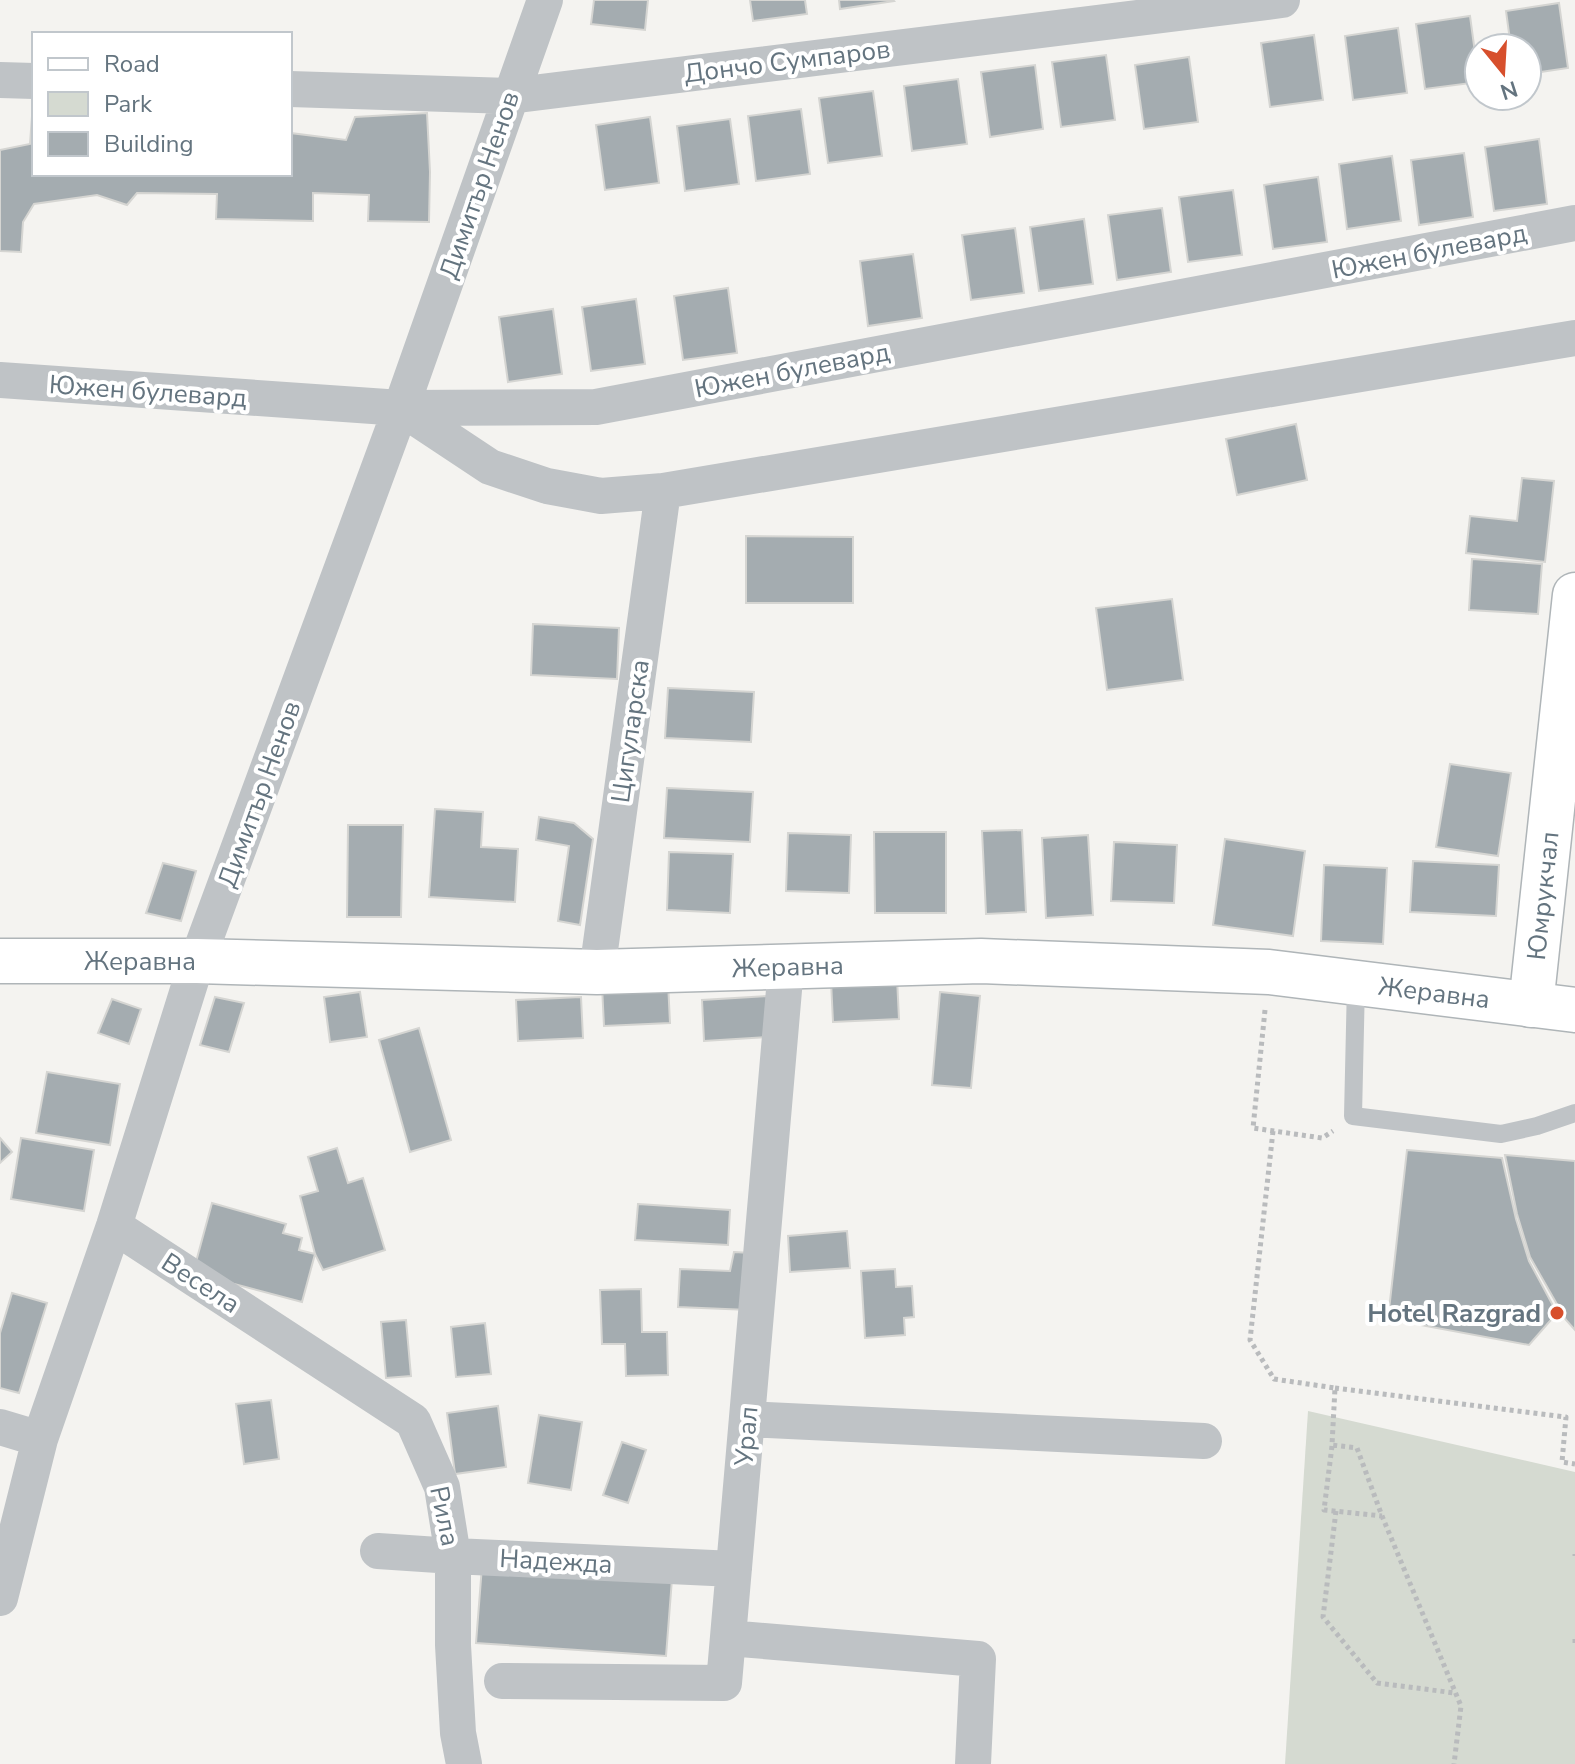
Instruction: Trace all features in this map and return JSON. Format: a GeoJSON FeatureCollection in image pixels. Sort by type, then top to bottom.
{"type":"FeatureCollection","features":[{"type":"Feature","properties":{"kind":"street","name":"Димитър Ненов"},"geometry":{"type":"LineString","coordinates":[[0,1598],[40,1439],[114,1226],[197,961],[401,408],[545,0]]}},
{"type":"Feature","properties":{"kind":"street","name":"Дончо Сумпаров"},"geometry":{"type":"LineString","coordinates":[[292,89],[510,96],[1282,0]]}},
{"type":"Feature","properties":{"kind":"street"},"geometry":{"type":"LineString","coordinates":[[0,80],[32,81]]}},
{"type":"Feature","properties":{"kind":"street","name":"Южен булевард"},"geometry":{"type":"LineString","coordinates":[[0,380],[401,408],[596,407],[1575,223]]}},
{"type":"Feature","properties":{"kind":"street"},"geometry":{"type":"LineString","coordinates":[[401,408],[490,467],[547,486],[601,496],[663,491],[1575,338]]}},
{"type":"Feature","properties":{"kind":"street","name":"Цигуларска"},"geometry":{"type":"LineString","coordinates":[[597,972],[663,491]]}},
{"type":"Feature","properties":{"kind":"street","name":"Юмрукчал"},"geometry":{"type":"LineString","coordinates":[[1531,1005],[1575,595]]}},
{"type":"Feature","properties":{"kind":"street","name":"Жеравна"},"geometry":{"type":"LineString","coordinates":[[0,961],[197,961],[597,972],[981,961],[1269,972],[1575,1010]]}},
{"type":"Feature","properties":{"kind":"street","name":"Урал"},"geometry":{"type":"LineString","coordinates":[[502,1681],[724,1683],[786,967]]}},
{"type":"Feature","properties":{"kind":"street","name":"Весела"},"geometry":{"type":"LineString","coordinates":[[114,1226],[288,1340]]}},
{"type":"Feature","properties":{"kind":"street","name":"Рила"},"geometry":{"type":"LineString","coordinates":[[288,1340],[413,1421],[442,1487],[453,1556],[453,1645],[458,1733],[464,1764]]}},
{"type":"Feature","properties":{"kind":"street"},"geometry":{"type":"LineString","coordinates":[[747,1419],[1204,1441]]}},
{"type":"Feature","properties":{"kind":"street"},"geometry":{"type":"LineString","coordinates":[[0,1427],[40,1439]]}},
{"type":"Feature","properties":{"kind":"street","name":"Надежда"},"geometry":{"type":"LineString","coordinates":[[378,1551],[734,1569]]}},
{"type":"Feature","properties":{"kind":"street"},"geometry":{"type":"LineString","coordinates":[[728,1638],[978,1659],[973,1764]]}},
{"type":"Feature","properties":{"kind":"lane"},"geometry":{"type":"LineString","coordinates":[[1356,983],[1353,1116],[1501,1134],[1575,1113]]}},
{"type":"Feature","properties":{"kind":"path"},"geometry":{"type":"LineString","coordinates":[[1269,972],[1253,1128],[1322,1138],[1353,1116]]}},
{"type":"Feature","properties":{"kind":"path"},"geometry":{"type":"LineString","coordinates":[[1273,1131],[1250,1340],[1274,1379],[1566,1417],[1562,1462],[1575,1464]]}},
{"type":"Feature","properties":{"kind":"path"},"geometry":{"type":"LineString","coordinates":[[1335,1388],[1324,1510],[1382,1516]]}},
{"type":"Feature","properties":{"kind":"path"},"geometry":{"type":"LineString","coordinates":[[1332,1445],[1357,1448],[1461,1706],[1454,1764]]}},
{"type":"Feature","properties":{"kind":"path"},"geometry":{"type":"LineString","coordinates":[[1336,1511],[1323,1617],[1377,1683],[1456,1693]]}},
{"type":"Feature","properties":{"kind":"green space"},"geometry":{"type":"Polygon","coordinates":[[[1308,1411],[1575,1472],[1575,1764],[1285,1764],[1308,1411]]]}},
{"type":"Feature","properties":{"kind":"building"},"geometry":{"type":"Polygon","coordinates":[[[594,0],[648,0],[645,30],[591,24],[594,0]]]}},
{"type":"Feature","properties":{"kind":"building"},"geometry":{"type":"Polygon","coordinates":[[[750,0],[805,0],[807,14],[753,21],[750,0]]]}},
{"type":"Feature","properties":{"kind":"building"},"geometry":{"type":"Polygon","coordinates":[[[839,0],[893,0],[894,1],[840,9],[839,0]]]}},
{"type":"Feature","properties":{"kind":"building"},"geometry":{"type":"Polygon","coordinates":[[[1559,3],[1568,68],[1543,72],[1543,32],[1509,32],[1506,11],[1559,3]]]}},
{"type":"Feature","properties":{"kind":"building"},"geometry":{"type":"Polygon","coordinates":[[[1470,16],[1472,32],[1463,32],[1463,84],[1425,89],[1416,24],[1470,16]]]}},
{"type":"Feature","properties":{"kind":"building"},"geometry":{"type":"Polygon","coordinates":[[[1398,28],[1407,93],[1353,100],[1345,36],[1398,28]]]}},
{"type":"Feature","properties":{"kind":"building"},"geometry":{"type":"Polygon","coordinates":[[[1314,35],[1323,100],[1270,107],[1261,43],[1314,35]]]}},
{"type":"Feature","properties":{"kind":"building"},"geometry":{"type":"Polygon","coordinates":[[[1106,55],[1115,120],[1061,127],[1052,62],[1106,55]]]}},
{"type":"Feature","properties":{"kind":"building"},"geometry":{"type":"Polygon","coordinates":[[[1189,57],[1198,122],[1144,129],[1135,65],[1189,57]]]}},
{"type":"Feature","properties":{"kind":"building"},"geometry":{"type":"Polygon","coordinates":[[[1035,65],[1043,129],[990,137],[981,72],[1035,65]]]}},
{"type":"Feature","properties":{"kind":"building"},"geometry":{"type":"Polygon","coordinates":[[[958,79],[967,144],[912,151],[904,86],[958,79]]]}},
{"type":"Feature","properties":{"kind":"building"},"geometry":{"type":"Polygon","coordinates":[[[873,91],[882,156],[828,163],[819,98],[873,91]]]}},
{"type":"Feature","properties":{"kind":"building"},"geometry":{"type":"Polygon","coordinates":[[[801,109],[810,174],[756,181],[748,116],[801,109]]]}},
{"type":"Feature","properties":{"kind":"building"},"geometry":{"type":"Polygon","coordinates":[[[427,113],[429,222],[368,221],[369,195],[313,193],[313,221],[216,219],[217,194],[137,193],[127,205],[97,195],[34,204],[23,222],[21,252],[0,251],[0,150],[30,144],[32,116],[32,176],[292,176],[292,133],[346,140],[355,117],[427,113]]]}},
{"type":"Feature","properties":{"kind":"building"},"geometry":{"type":"Polygon","coordinates":[[[650,117],[659,183],[605,190],[596,125],[650,117]]]}},
{"type":"Feature","properties":{"kind":"building"},"geometry":{"type":"Polygon","coordinates":[[[730,119],[739,184],[685,191],[677,126],[730,119]]]}},
{"type":"Feature","properties":{"kind":"building"},"geometry":{"type":"Polygon","coordinates":[[[1539,139],[1547,204],[1494,211],[1485,147],[1539,139]]]}},
{"type":"Feature","properties":{"kind":"building"},"geometry":{"type":"Polygon","coordinates":[[[1464,153],[1473,217],[1419,225],[1411,160],[1464,153]]]}},
{"type":"Feature","properties":{"kind":"building"},"geometry":{"type":"Polygon","coordinates":[[[1392,156],[1401,221],[1347,229],[1339,164],[1392,156]]]}},
{"type":"Feature","properties":{"kind":"building"},"geometry":{"type":"Polygon","coordinates":[[[1318,177],[1327,242],[1273,249],[1264,185],[1318,177]]]}},
{"type":"Feature","properties":{"kind":"building"},"geometry":{"type":"Polygon","coordinates":[[[1233,190],[1242,255],[1188,262],[1179,197],[1233,190]]]}},
{"type":"Feature","properties":{"kind":"building"},"geometry":{"type":"Polygon","coordinates":[[[1162,208],[1171,272],[1117,280],[1108,215],[1162,208]]]}},
{"type":"Feature","properties":{"kind":"building"},"geometry":{"type":"Polygon","coordinates":[[[1084,219],[1093,284],[1039,291],[1030,227],[1084,219]]]}},
{"type":"Feature","properties":{"kind":"building"},"geometry":{"type":"Polygon","coordinates":[[[1015,228],[1024,293],[971,300],[962,235],[1015,228]]]}},
{"type":"Feature","properties":{"kind":"building"},"geometry":{"type":"Polygon","coordinates":[[[913,254],[922,318],[868,326],[860,261],[913,254]]]}},
{"type":"Feature","properties":{"kind":"building"},"geometry":{"type":"Polygon","coordinates":[[[728,288],[737,353],[683,360],[674,296],[728,288]]]}},
{"type":"Feature","properties":{"kind":"building"},"geometry":{"type":"Polygon","coordinates":[[[636,299],[645,364],[591,371],[582,307],[636,299]]]}},
{"type":"Feature","properties":{"kind":"building"},"geometry":{"type":"Polygon","coordinates":[[[553,309],[562,374],[508,382],[499,317],[553,309]]]}},
{"type":"Feature","properties":{"kind":"building"},"geometry":{"type":"Polygon","coordinates":[[[1296,424],[1307,480],[1237,495],[1226,439],[1296,424]]]}},
{"type":"Feature","properties":{"kind":"building"},"geometry":{"type":"Polygon","coordinates":[[[1522,478],[1554,481],[1545,562],[1466,553],[1470,516],[1517,521],[1522,478]]]}},
{"type":"Feature","properties":{"kind":"building"},"geometry":{"type":"Polygon","coordinates":[[[746,536],[853,537],[853,603],[746,603],[746,536]]]}},
{"type":"Feature","properties":{"kind":"building"},"geometry":{"type":"Polygon","coordinates":[[[1472,559],[1542,564],[1538,614],[1469,610],[1472,559]]]}},
{"type":"Feature","properties":{"kind":"building"},"geometry":{"type":"Polygon","coordinates":[[[1172,599],[1183,680],[1107,690],[1096,608],[1172,599]]]}},
{"type":"Feature","properties":{"kind":"building"},"geometry":{"type":"Polygon","coordinates":[[[533,624],[619,628],[617,679],[531,675],[533,624]]]}},
{"type":"Feature","properties":{"kind":"building"},"geometry":{"type":"Polygon","coordinates":[[[668,688],[754,692],[751,742],[665,738],[668,688]]]}},
{"type":"Feature","properties":{"kind":"building"},"geometry":{"type":"Polygon","coordinates":[[[1450,764],[1511,773],[1498,856],[1436,847],[1450,764]]]}},
{"type":"Feature","properties":{"kind":"building"},"geometry":{"type":"Polygon","coordinates":[[[667,788],[753,792],[750,842],[664,838],[667,788]]]}},
{"type":"Feature","properties":{"kind":"building"},"geometry":{"type":"Polygon","coordinates":[[[435,809],[483,812],[481,847],[518,849],[515,902],[429,897],[435,809]]]}},
{"type":"Feature","properties":{"kind":"building"},"geometry":{"type":"Polygon","coordinates":[[[539,817],[574,823],[593,839],[580,925],[558,921],[569,846],[536,840],[539,817]]]}},
{"type":"Feature","properties":{"kind":"building"},"geometry":{"type":"Polygon","coordinates":[[[348,825],[403,825],[401,917],[347,917],[348,825]]]}},
{"type":"Feature","properties":{"kind":"building"},"geometry":{"type":"Polygon","coordinates":[[[1022,830],[1026,912],[986,914],[982,831],[1022,830]]]}},
{"type":"Feature","properties":{"kind":"building"},"geometry":{"type":"Polygon","coordinates":[[[874,832],[946,832],[946,913],[875,913],[874,832]]]}},
{"type":"Feature","properties":{"kind":"building"},"geometry":{"type":"Polygon","coordinates":[[[788,833],[851,835],[849,893],[786,891],[788,833]]]}},
{"type":"Feature","properties":{"kind":"building"},"geometry":{"type":"Polygon","coordinates":[[[1088,835],[1093,915],[1046,918],[1042,838],[1088,835]]]}},
{"type":"Feature","properties":{"kind":"building"},"geometry":{"type":"Polygon","coordinates":[[[1225,839],[1305,851],[1293,936],[1213,925],[1225,839]]]}},
{"type":"Feature","properties":{"kind":"building"},"geometry":{"type":"Polygon","coordinates":[[[1114,842],[1177,845],[1174,903],[1111,901],[1114,842]]]}},
{"type":"Feature","properties":{"kind":"building"},"geometry":{"type":"Polygon","coordinates":[[[669,852],[733,854],[730,913],[667,910],[669,852]]]}},
{"type":"Feature","properties":{"kind":"building"},"geometry":{"type":"Polygon","coordinates":[[[1413,861],[1499,865],[1496,916],[1410,912],[1413,861]]]}},
{"type":"Feature","properties":{"kind":"building"},"geometry":{"type":"Polygon","coordinates":[[[163,863],[196,871],[181,921],[146,913],[163,863]]]}},
{"type":"Feature","properties":{"kind":"building"},"geometry":{"type":"Polygon","coordinates":[[[1324,865],[1387,868],[1383,944],[1321,941],[1324,865]]]}},
{"type":"Feature","properties":{"kind":"building"},"geometry":{"type":"Polygon","coordinates":[[[897,978],[899,1019],[833,1022],[831,981],[897,978]]]}},
{"type":"Feature","properties":{"kind":"building"},"geometry":{"type":"Polygon","coordinates":[[[668,982],[670,1023],[604,1026],[602,986],[668,982]]]}},
{"type":"Feature","properties":{"kind":"building"},"geometry":{"type":"Polygon","coordinates":[[[360,992],[367,1037],[330,1042],[324,997],[360,992]]]}},
{"type":"Feature","properties":{"kind":"building"},"geometry":{"type":"Polygon","coordinates":[[[940,992],[980,996],[971,1088],[932,1085],[940,992]]]}},
{"type":"Feature","properties":{"kind":"building"},"geometry":{"type":"Polygon","coordinates":[[[768,996],[770,1037],[704,1041],[702,1000],[768,996]]]}},
{"type":"Feature","properties":{"kind":"building"},"geometry":{"type":"Polygon","coordinates":[[[215,997],[244,1003],[229,1052],[200,1045],[215,997]]]}},
{"type":"Feature","properties":{"kind":"building"},"geometry":{"type":"Polygon","coordinates":[[[581,997],[583,1038],[518,1041],[516,1000],[581,997]]]}},
{"type":"Feature","properties":{"kind":"building"},"geometry":{"type":"Polygon","coordinates":[[[112,999],[141,1009],[129,1044],[98,1033],[112,999]]]}},
{"type":"Feature","properties":{"kind":"building"},"geometry":{"type":"Polygon","coordinates":[[[419,1028],[451,1140],[410,1152],[379,1040],[419,1028]]]}},
{"type":"Feature","properties":{"kind":"building"},"geometry":{"type":"Polygon","coordinates":[[[47,1072],[120,1084],[110,1145],[36,1133],[47,1072]]]}},
{"type":"Feature","properties":{"kind":"building"},"geometry":{"type":"Polygon","coordinates":[[[0,1138],[12,1152],[0,1163],[0,1138]]]}},
{"type":"Feature","properties":{"kind":"building"},"geometry":{"type":"Polygon","coordinates":[[[21,1138],[94,1150],[84,1211],[11,1199],[21,1138]]]}},
{"type":"Feature","properties":{"kind":"building"},"geometry":{"type":"Polygon","coordinates":[[[337,1148],[348,1183],[363,1178],[385,1250],[323,1270],[315,1254],[300,1196],[318,1191],[308,1157],[337,1148]]]}},
{"type":"Feature","properties":{"kind":"building"},"geometry":{"type":"Polygon","coordinates":[[[1407,1150],[1502,1158],[1529,1261],[1557,1313],[1529,1345],[1388,1319],[1407,1150]]]}},
{"type":"Feature","properties":{"kind":"building"},"geometry":{"type":"Polygon","coordinates":[[[1505,1155],[1575,1161],[1575,1330],[1566,1320],[1530,1257],[1505,1155]]]}},
{"type":"Feature","properties":{"kind":"building"},"geometry":{"type":"Polygon","coordinates":[[[212,1203],[286,1224],[283,1233],[302,1238],[299,1250],[315,1254],[302,1302],[193,1273],[212,1203]]]}},
{"type":"Feature","properties":{"kind":"building"},"geometry":{"type":"Polygon","coordinates":[[[638,1204],[730,1210],[728,1245],[635,1240],[638,1204]]]}},
{"type":"Feature","properties":{"kind":"building"},"geometry":{"type":"Polygon","coordinates":[[[847,1231],[850,1268],[790,1272],[788,1236],[847,1231]]]}},
{"type":"Feature","properties":{"kind":"building"},"geometry":{"type":"Polygon","coordinates":[[[734,1252],[751,1253],[749,1310],[678,1307],[680,1269],[730,1271],[734,1252]]]}},
{"type":"Feature","properties":{"kind":"building"},"geometry":{"type":"Polygon","coordinates":[[[895,1269],[896,1287],[912,1286],[914,1317],[904,1318],[905,1335],[865,1338],[861,1271],[895,1269]]]}},
{"type":"Feature","properties":{"kind":"building"},"geometry":{"type":"Polygon","coordinates":[[[641,1289],[642,1332],[667,1332],[668,1375],[626,1376],[625,1344],[602,1344],[600,1290],[641,1289]]]}},
{"type":"Feature","properties":{"kind":"building"},"geometry":{"type":"Polygon","coordinates":[[[12,1293],[47,1303],[19,1393],[0,1388],[0,1333],[12,1293]]]}},
{"type":"Feature","properties":{"kind":"building"},"geometry":{"type":"Polygon","coordinates":[[[406,1320],[411,1376],[386,1378],[381,1322],[406,1320]]]}},
{"type":"Feature","properties":{"kind":"building"},"geometry":{"type":"Polygon","coordinates":[[[485,1323],[491,1374],[456,1377],[451,1327],[485,1323]]]}},
{"type":"Feature","properties":{"kind":"building"},"geometry":{"type":"Polygon","coordinates":[[[271,1400],[279,1459],[244,1464],[236,1404],[271,1400]]]}},
{"type":"Feature","properties":{"kind":"building"},"geometry":{"type":"Polygon","coordinates":[[[498,1406],[506,1467],[455,1474],[447,1413],[498,1406]]]}},
{"type":"Feature","properties":{"kind":"building"},"geometry":{"type":"Polygon","coordinates":[[[539,1415],[582,1422],[571,1490],[528,1483],[539,1415]]]}},
{"type":"Feature","properties":{"kind":"building"},"geometry":{"type":"Polygon","coordinates":[[[622,1442],[646,1450],[628,1503],[603,1495],[622,1442]]]}},
{"type":"Feature","properties":{"kind":"building"},"geometry":{"type":"Polygon","coordinates":[[[482,1566],[672,1579],[666,1656],[476,1643],[482,1566]]]}},
{"type":"Feature","properties":{"kind":"place","name":"Hotel Razgrad"},"geometry":{"type":"Point","coordinates":[1557,1313]}}]}
